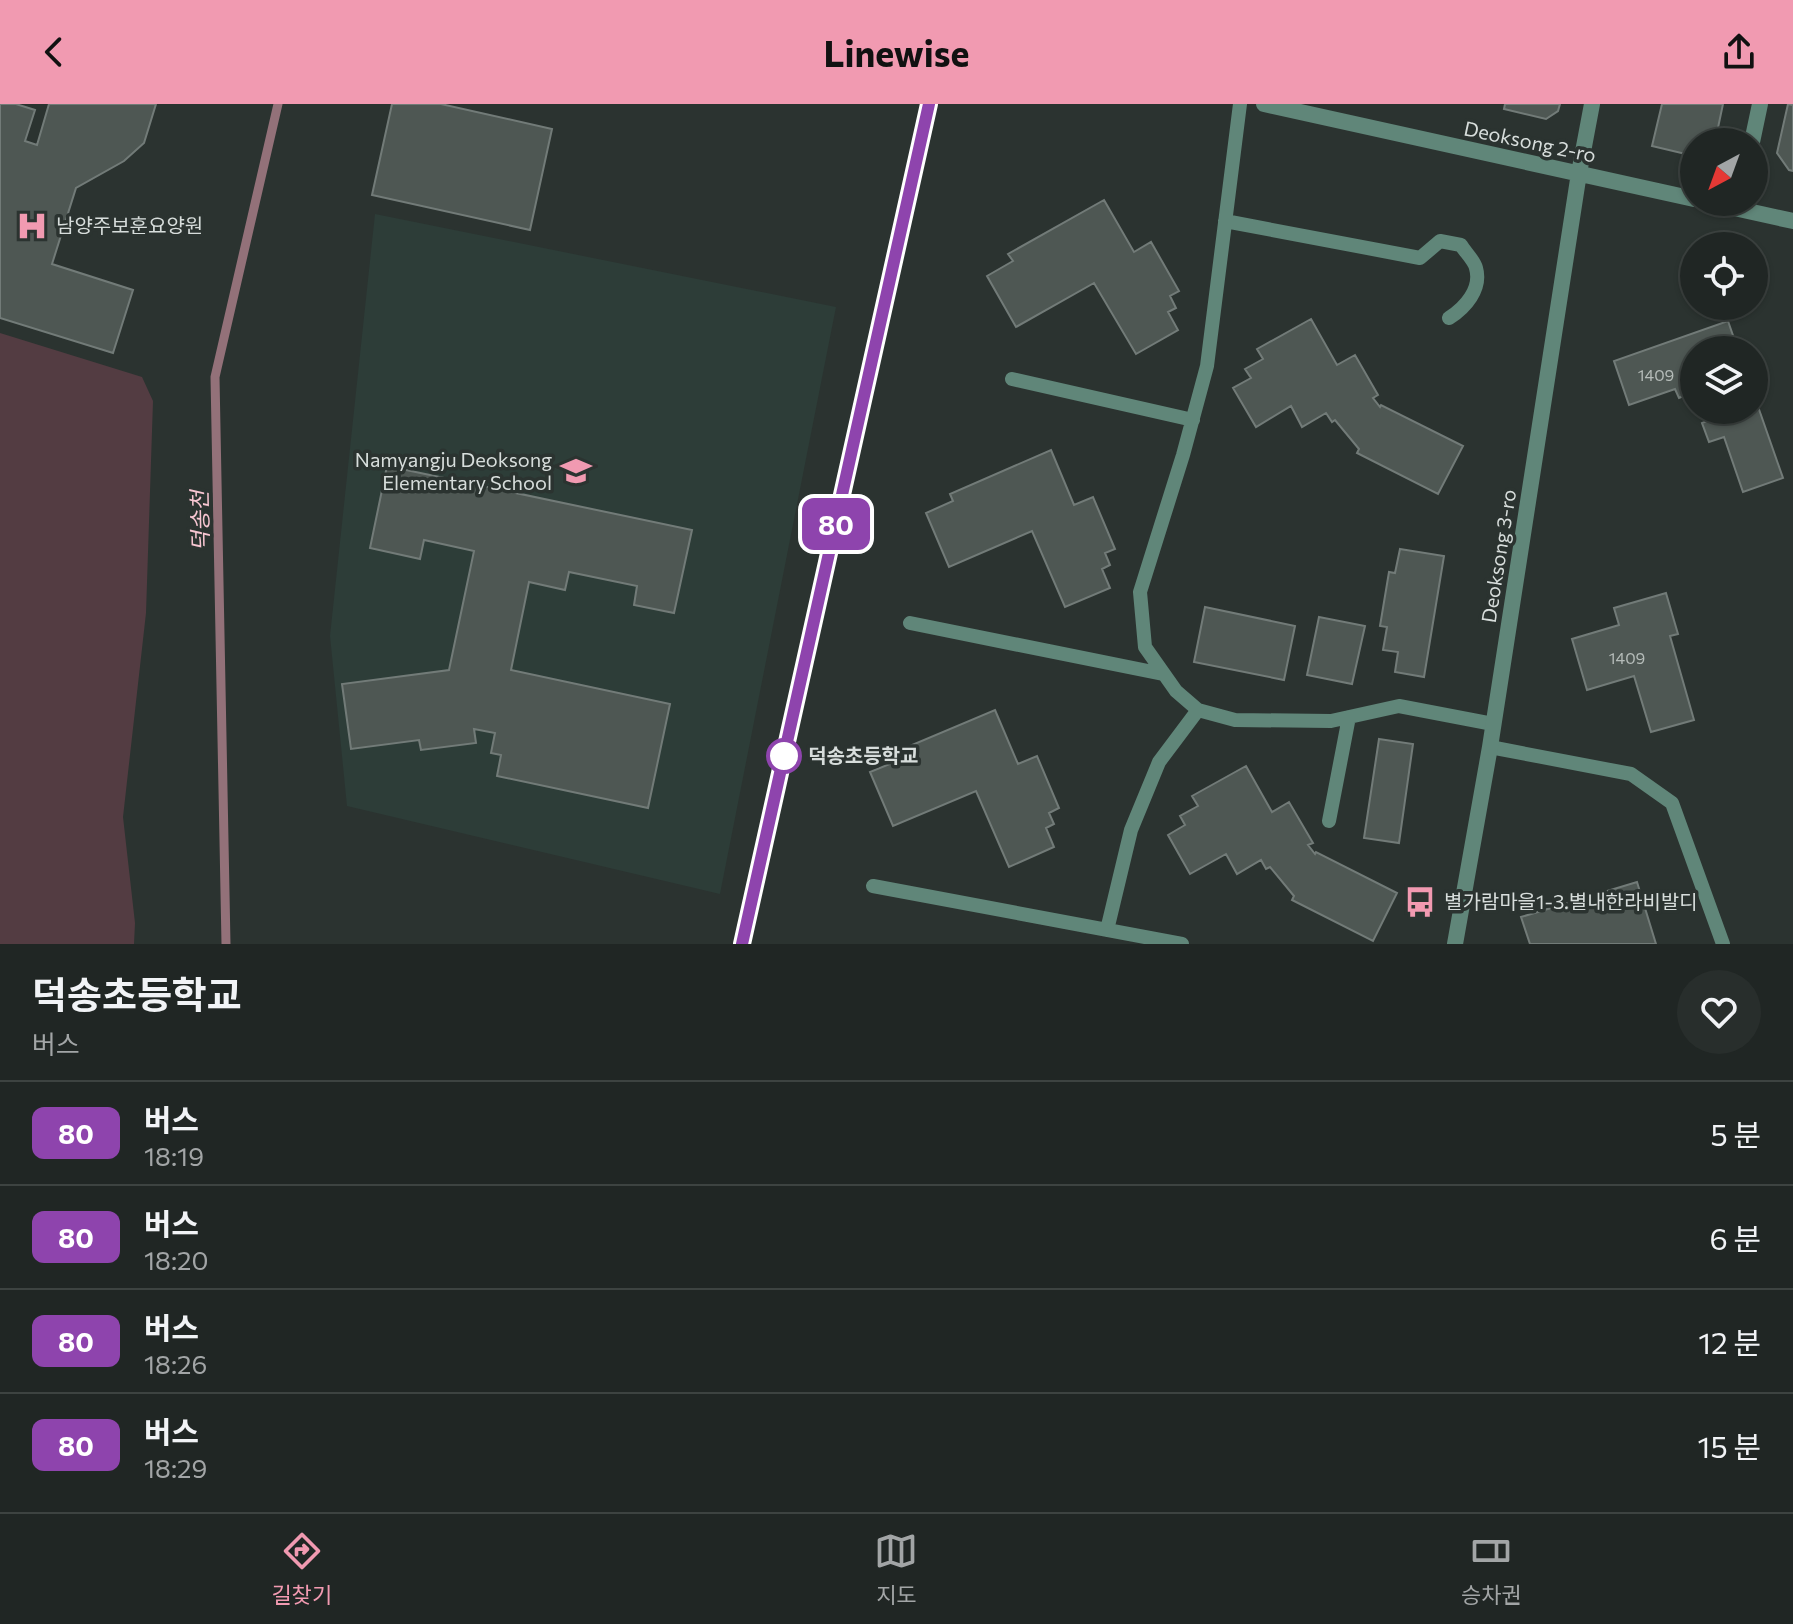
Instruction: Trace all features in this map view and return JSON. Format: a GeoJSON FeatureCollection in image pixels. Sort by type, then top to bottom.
{"type":"FeatureCollection","features":[{"type":"Feature","properties":{"kind":"street"},"geometry":{"type":"LineString","coordinates":[[742,944],[929,104]]}},
{"type":"Feature","properties":{"kind":"street","name":"Deoksong 2-ro"},"geometry":{"type":"LineString","coordinates":[[1264,104],[1680,196]]}},
{"type":"Feature","properties":{"kind":"street","name":"Deoksong 3-ro"},"geometry":{"type":"LineString","coordinates":[[1455,944],[1490,747],[1592,104]]}},
{"type":"Feature","properties":{"kind":"street"},"geometry":{"type":"LineString","coordinates":[[1755,128],[1760,104]]}},
{"type":"Feature","properties":{"kind":"street"},"geometry":{"type":"LineString","coordinates":[[1768,214],[1793,221]]}},
{"type":"Feature","properties":{"kind":"lane"},"geometry":{"type":"LineString","coordinates":[[1240,104],[1207,366],[1140,592],[1145,647],[1176,691],[1198,710],[1235,720],[1331,721],[1399,706],[1493,724]]}},
{"type":"Feature","properties":{"kind":"lane"},"geometry":{"type":"LineString","coordinates":[[1225,221],[1420,258],[1440,241],[1461,245],[1476,267],[1476,287],[1464,309],[1449,318]]}},
{"type":"Feature","properties":{"kind":"lane"},"geometry":{"type":"LineString","coordinates":[[1012,379],[1193,420]]}},
{"type":"Feature","properties":{"kind":"lane"},"geometry":{"type":"LineString","coordinates":[[910,623],[1163,674]]}},
{"type":"Feature","properties":{"kind":"lane"},"geometry":{"type":"LineString","coordinates":[[1107,930],[1131,830],[1159,762],[1198,710]]}},
{"type":"Feature","properties":{"kind":"lane"},"geometry":{"type":"LineString","coordinates":[[1329,821],[1349,717]]}},
{"type":"Feature","properties":{"kind":"lane"},"geometry":{"type":"LineString","coordinates":[[1490,747],[1631,774],[1672,803],[1723,944]]}},
{"type":"Feature","properties":{"kind":"lane"},"geometry":{"type":"LineString","coordinates":[[873,886],[1182,944]]}},
{"type":"Feature","properties":{"kind":"shaded area","name":"Namyangju Deoksong Elementary School"},"geometry":{"type":"Polygon","coordinates":[[[375,214],[836,307],[720,894],[347,806],[330,636],[375,214]]]}},
{"type":"Feature","properties":{"kind":"shaded area"},"geometry":{"type":"Polygon","coordinates":[[[0,333],[142,377],[153,401],[146,613],[123,817],[135,923],[134,944],[0,944],[0,333]]]}},
{"type":"Feature","properties":{"kind":"building","name":"남양주보훈요양원"},"geometry":{"type":"Polygon","coordinates":[[[0,104],[16,104],[35,110],[25,141],[37,145],[49,104],[156,104],[144,143],[124,161],[76,188],[52,264],[133,290],[113,353],[0,318],[0,104]]]}},
{"type":"Feature","properties":{"kind":"building"},"geometry":{"type":"Polygon","coordinates":[[[392,104],[441,104],[552,129],[530,230],[372,195],[392,104]]]}},
{"type":"Feature","properties":{"kind":"building"},"geometry":{"type":"Polygon","coordinates":[[[1505,104],[1560,104],[1558,111],[1546,119],[1504,109],[1505,104]]]}},
{"type":"Feature","properties":{"kind":"building"},"geometry":{"type":"Polygon","coordinates":[[[1662,104],[1723,104],[1718,128],[1680,128],[1680,153],[1652,146],[1662,104]]]}},
{"type":"Feature","properties":{"kind":"building"},"geometry":{"type":"Polygon","coordinates":[[[1788,104],[1793,105],[1793,171],[1777,153],[1788,104]]]}},
{"type":"Feature","properties":{"kind":"building"},"geometry":{"type":"Polygon","coordinates":[[[1104,200],[1134,252],[1151,242],[1179,291],[1170,296],[1176,308],[1168,312],[1178,330],[1136,354],[1094,283],[1016,327],[987,276],[1013,261],[1008,254],[1104,200]]]}},
{"type":"Feature","properties":{"kind":"building"},"geometry":{"type":"Polygon","coordinates":[[[1311,319],[1337,365],[1355,355],[1378,395],[1373,398],[1380,407],[1463,446],[1438,494],[1357,453],[1359,449],[1326,413],[1302,427],[1291,406],[1256,427],[1233,388],[1251,378],[1245,369],[1263,359],[1257,349],[1311,319]]]}},
{"type":"Feature","properties":{"kind":"building"},"geometry":{"type":"Polygon","coordinates":[[[1728,321],[1733,336],[1685,336],[1728,321]]]}},
{"type":"Feature","properties":{"kind":"building"},"geometry":{"type":"Polygon","coordinates":[[[1680,338],[1680,398],[1675,389],[1629,405],[1614,361],[1680,338]]]}},
{"type":"Feature","properties":{"kind":"building"},"geometry":{"type":"Polygon","coordinates":[[[1702,424],[1764,424],[1783,478],[1743,492],[1724,437],[1709,442],[1702,424]]]}},
{"type":"Feature","properties":{"kind":"building"},"geometry":{"type":"Polygon","coordinates":[[[1051,450],[1074,505],[1093,497],[1115,549],[1105,553],[1110,565],[1102,569],[1110,588],[1065,607],[1032,531],[949,567],[926,513],[953,501],[950,494],[1051,450]]]}},
{"type":"Feature","properties":{"kind":"building"},"geometry":{"type":"Polygon","coordinates":[[[387,466],[692,530],[674,613],[634,605],[637,586],[569,572],[565,590],[529,582],[511,670],[670,704],[648,808],[497,776],[501,755],[491,753],[495,733],[474,729],[476,743],[421,750],[419,740],[351,749],[342,684],[449,670],[474,551],[424,540],[420,559],[370,548],[387,466]]]}},
{"type":"Feature","properties":{"kind":"building"},"geometry":{"type":"Polygon","coordinates":[[[1400,549],[1444,556],[1424,677],[1395,672],[1398,652],[1383,650],[1387,627],[1380,626],[1389,572],[1395,573],[1400,549]]]}},
{"type":"Feature","properties":{"kind":"building"},"geometry":{"type":"Polygon","coordinates":[[[1666,593],[1678,634],[1670,636],[1694,720],[1651,732],[1634,676],[1587,690],[1572,639],[1619,625],[1614,608],[1666,593]]]}},
{"type":"Feature","properties":{"kind":"building"},"geometry":{"type":"Polygon","coordinates":[[[1205,607],[1295,626],[1284,680],[1194,662],[1205,607]]]}},
{"type":"Feature","properties":{"kind":"building"},"geometry":{"type":"Polygon","coordinates":[[[1319,617],[1365,626],[1352,684],[1307,675],[1319,617]]]}},
{"type":"Feature","properties":{"kind":"building"},"geometry":{"type":"Polygon","coordinates":[[[995,710],[1018,764],[1037,756],[1059,808],[1049,813],[1054,824],[1046,828],[1054,847],[1009,867],[976,791],[893,826],[870,772],[897,761],[893,753],[995,710]]]}},
{"type":"Feature","properties":{"kind":"building"},"geometry":{"type":"Polygon","coordinates":[[[1379,739],[1413,744],[1399,843],[1364,838],[1379,739]]]}},
{"type":"Feature","properties":{"kind":"building"},"geometry":{"type":"Polygon","coordinates":[[[1246,766],[1272,812],[1289,802],[1313,843],[1308,845],[1315,854],[1397,893],[1373,941],[1292,900],[1294,896],[1261,860],[1237,874],[1226,854],[1190,874],[1168,835],[1185,825],[1180,816],[1198,806],[1192,796],[1246,766]]]}},
{"type":"Feature","properties":{"kind":"building"},"geometry":{"type":"Polygon","coordinates":[[[1637,882],[1656,944],[1530,944],[1521,917],[1637,882]]]}},
{"type":"Feature","properties":{"kind":"waterway","name":"덕송천"},"geometry":{"type":"LineString","coordinates":[[226,944],[215,377],[278,104]]}},
{"type":"Feature","properties":{"kind":"bus line","name":"80"},"geometry":{"type":"LineString","coordinates":[[742,944],[929,104]]}},
{"type":"Feature","properties":{"kind":"place","name":"남양주보훈요양원"},"geometry":{"type":"Point","coordinates":[32,226]}},
{"type":"Feature","properties":{"kind":"place","name":"Namyangju Deoksong Elementary School"},"geometry":{"type":"Point","coordinates":[576,471]}},
{"type":"Feature","properties":{"kind":"place","name":"덕송초등학교"},"geometry":{"type":"Point","coordinates":[784,756]}},
{"type":"Feature","properties":{"kind":"place","name":"별가람마을1-3.별내한라비발디"},"geometry":{"type":"Point","coordinates":[1420,902]}}]}
